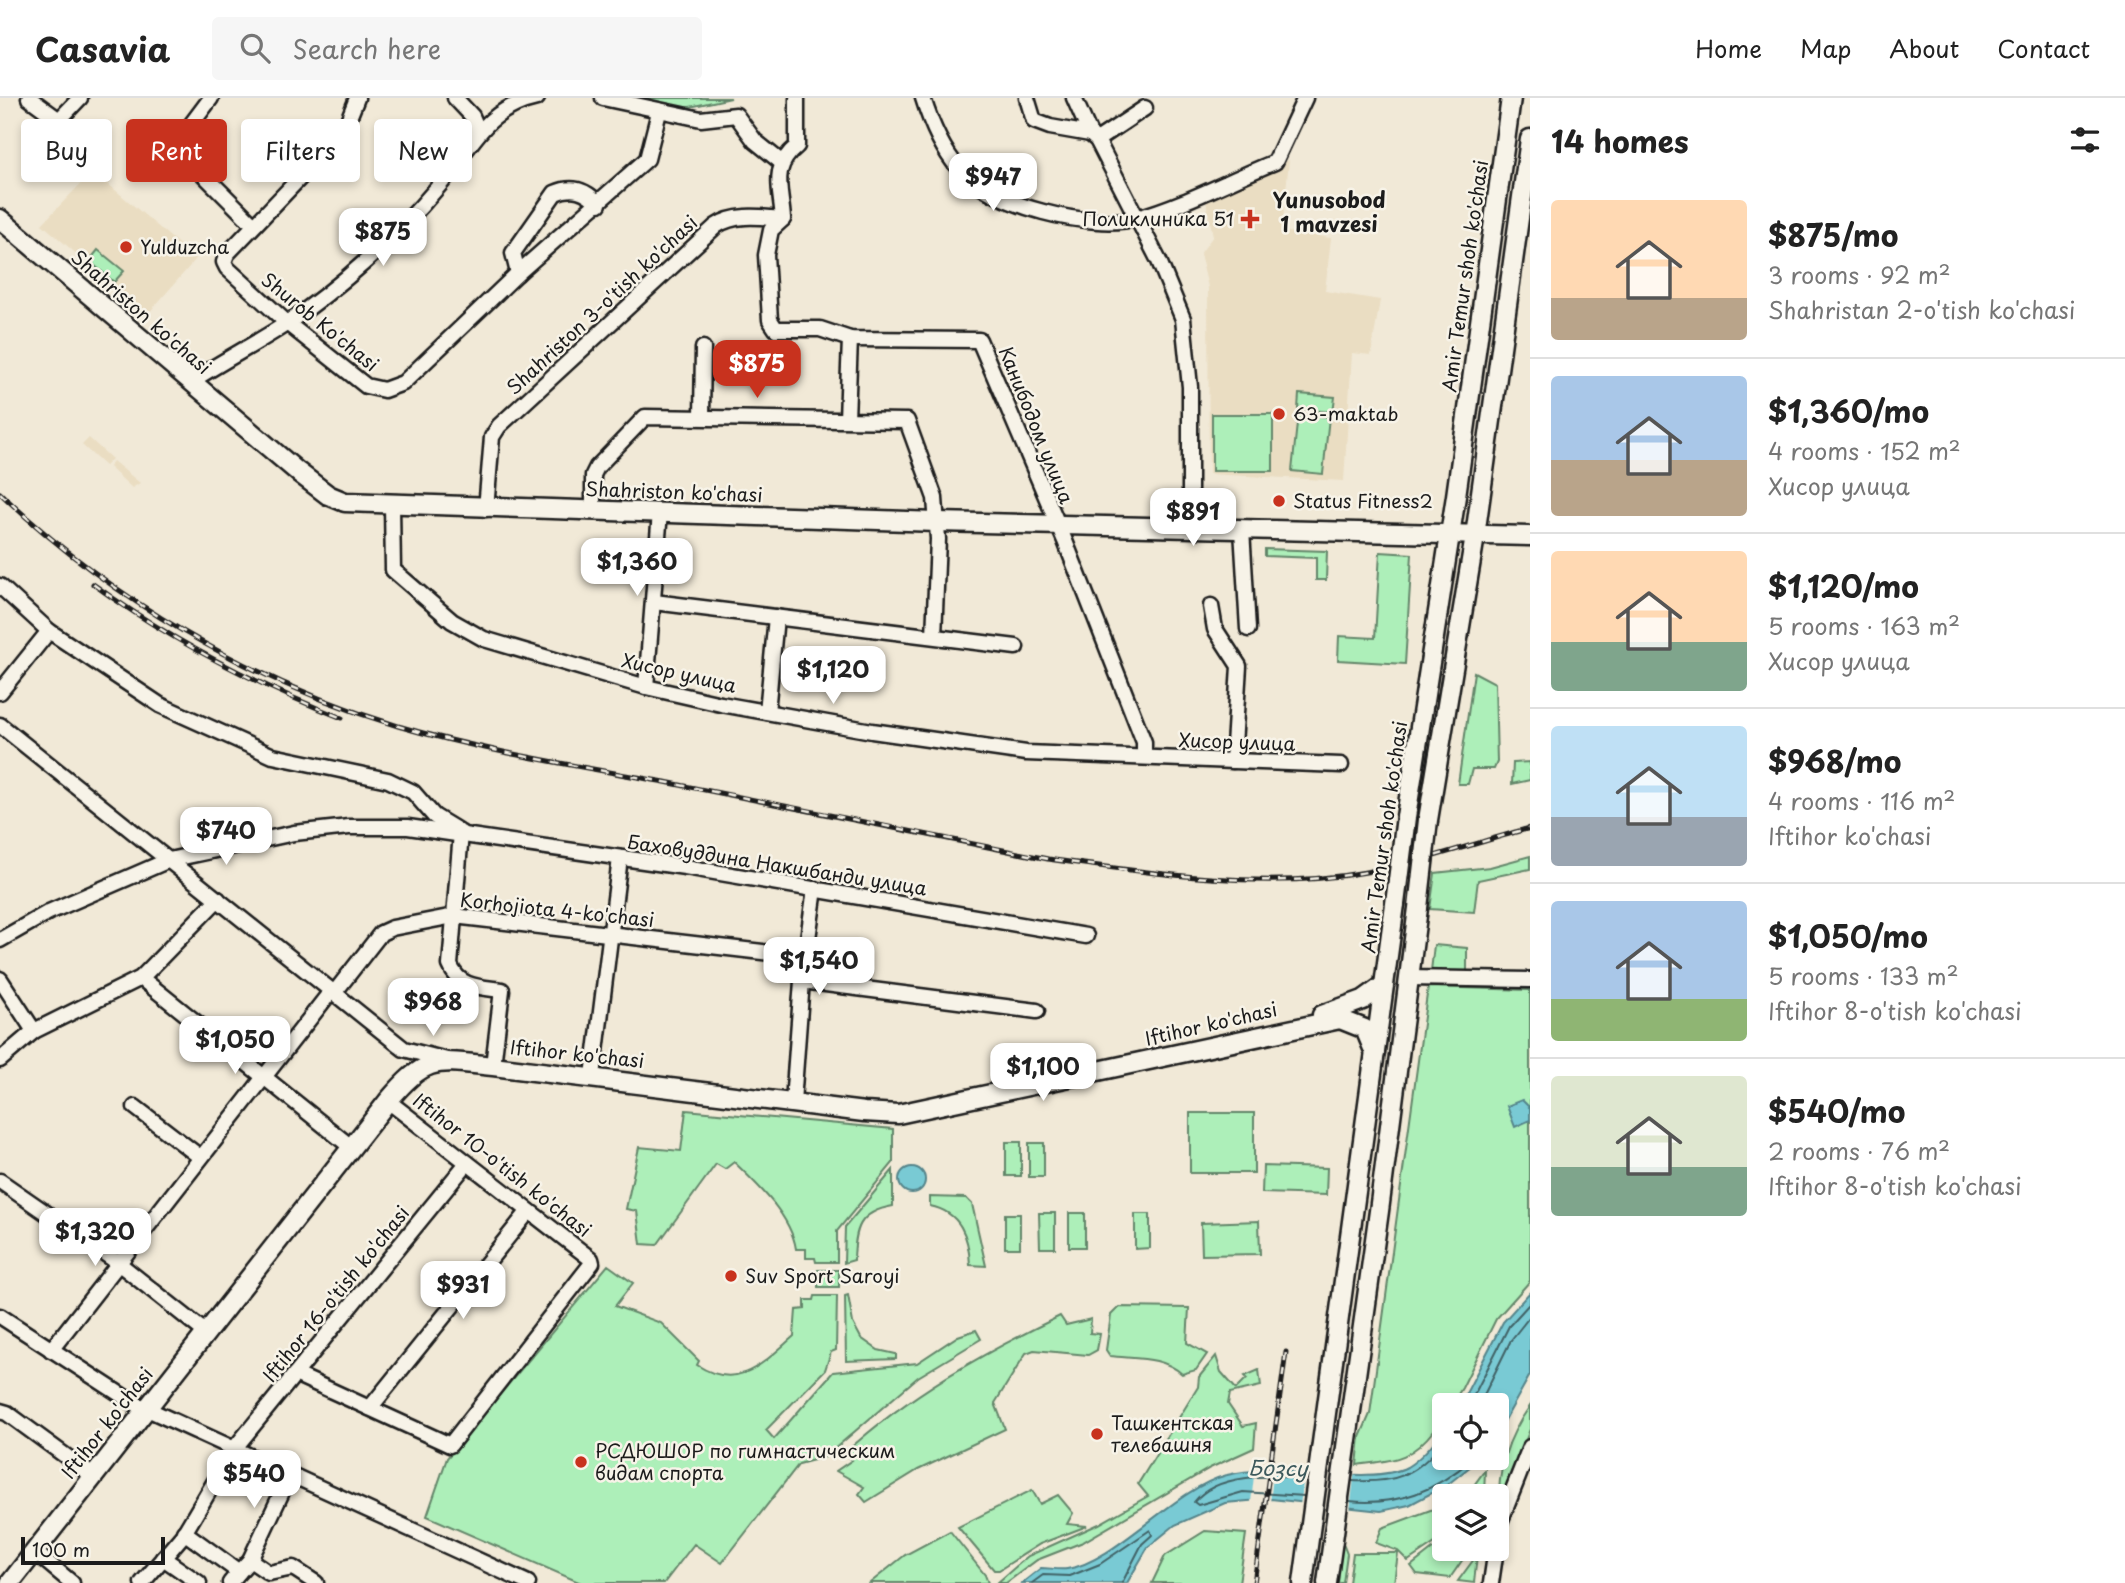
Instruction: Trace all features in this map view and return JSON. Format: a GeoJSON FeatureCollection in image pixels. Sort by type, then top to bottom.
{"type":"FeatureCollection","features":[{"type":"Feature","properties":{"kind":"main road","name":"Amir Temur shoh ko'chasi"},"geometry":{"type":"LineString","coordinates":[[1303,1583],[1406,817],[1450,535],[1511,98]]}},
{"type":"Feature","properties":{"kind":"main road"},"geometry":{"type":"LineString","coordinates":[[1327,1583],[1428,821],[1475,536],[1530,139]]}},
{"type":"Feature","properties":{"kind":"main road","name":"Shahriston ko'chasi"},"geometry":{"type":"LineString","coordinates":[[0,219],[190,382],[328,495],[352,503],[1190,528],[1242,537],[1530,536]]}},
{"type":"Feature","properties":{"kind":"main road"},"geometry":{"type":"LineString","coordinates":[[1465,425],[1491,427]]}},
{"type":"Feature","properties":{"kind":"main road","name":"Iftihor ko'chasi"},"geometry":{"type":"LineString","coordinates":[[1295,1027],[1363,1000],[1384,985]]}},
{"type":"Feature","properties":{"kind":"main road","name":"Iftihor ko'chasi"},"geometry":{"type":"LineString","coordinates":[[10,1583],[351,1147],[401,1085],[424,1065],[454,1062],[593,1076],[872,1114],[907,1113],[1340,1019],[1352,1022],[1368,1033],[1375,1053]]}},
{"type":"Feature","properties":{"kind":"street"},"geometry":{"type":"LineString","coordinates":[[29,98],[52,118],[59,120],[80,98]]}},
{"type":"Feature","properties":{"kind":"street"},"geometry":{"type":"LineString","coordinates":[[211,98],[175,146],[254,225]]}},
{"type":"Feature","properties":{"kind":"street","name":"Shurob Ko'chasi"},"geometry":{"type":"LineString","coordinates":[[357,98],[343,133],[227,254],[225,265],[287,323],[366,386],[384,390],[403,383],[518,273],[647,159],[659,112]]}},
{"type":"Feature","properties":{"kind":"street"},"geometry":{"type":"LineString","coordinates":[[455,98],[472,116],[478,130]]}},
{"type":"Feature","properties":{"kind":"street"},"geometry":{"type":"LineString","coordinates":[[190,382],[287,323],[367,260],[429,197],[478,130],[513,105],[537,98]]}},
{"type":"Feature","properties":{"kind":"street"},"geometry":{"type":"LineString","coordinates":[[603,98],[701,120],[736,116],[755,141],[781,162]]}},
{"type":"Feature","properties":{"kind":"street"},"geometry":{"type":"LineString","coordinates":[[797,98],[798,141],[781,162],[783,219],[771,230],[766,255],[770,320],[776,328],[820,329],[850,339],[847,419]]}},
{"type":"Feature","properties":{"kind":"street"},"geometry":{"type":"LineString","coordinates":[[923,98],[930,120],[946,151],[976,185],[1017,205],[1077,219],[1135,219],[1275,162],[1305,98]]}},
{"type":"Feature","properties":{"kind":"street"},"geometry":{"type":"LineString","coordinates":[[1027,98],[1034,121],[1093,137],[1146,107]]}},
{"type":"Feature","properties":{"kind":"street"},"geometry":{"type":"LineString","coordinates":[[1074,98],[1159,261],[1184,319],[1188,344],[1190,528]]}},
{"type":"Feature","properties":{"kind":"street"},"geometry":{"type":"LineString","coordinates":[[518,273],[513,253],[555,193],[575,189],[588,192],[599,204]]}},
{"type":"Feature","properties":{"kind":"street","name":"Shahriston 3-o'tish ko'chasi"},"geometry":{"type":"LineString","coordinates":[[486,509],[492,437],[499,426],[724,220],[749,217],[783,219]]}},
{"type":"Feature","properties":{"kind":"street","name":"Канибодом улица"},"geometry":{"type":"LineString","coordinates":[[850,339],[979,340],[1144,742],[1144,757]]}},
{"type":"Feature","properties":{"kind":"street"},"geometry":{"type":"LineString","coordinates":[[702,417],[703,348]]}},
{"type":"Feature","properties":{"kind":"street"},"geometry":{"type":"LineString","coordinates":[[593,511],[593,475],[597,467],[641,419],[702,417],[907,421],[935,498],[937,522],[933,636]]}},
{"type":"Feature","properties":{"kind":"street","name":"Хисор улица"},"geometry":{"type":"LineString","coordinates":[[392,505],[393,570],[452,621],[484,639],[646,687],[767,712],[1026,753],[1341,765]]}},
{"type":"Feature","properties":{"kind":"street"},"geometry":{"type":"LineString","coordinates":[[646,687],[660,512]]}},
{"type":"Feature","properties":{"kind":"street"},"geometry":{"type":"LineString","coordinates":[[1242,537],[1248,629]]}},
{"type":"Feature","properties":{"kind":"street"},"geometry":{"type":"LineString","coordinates":[[0,586],[49,631],[160,705],[273,756],[388,780],[413,792],[435,816],[461,833],[450,958],[457,978],[476,987],[502,990],[493,1066]]}},
{"type":"Feature","properties":{"kind":"street"},"geometry":{"type":"LineString","coordinates":[[654,602],[1016,647]]}},
{"type":"Feature","properties":{"kind":"street"},"geometry":{"type":"LineString","coordinates":[[1211,606],[1215,629],[1239,666],[1233,761]]}},
{"type":"Feature","properties":{"kind":"street"},"geometry":{"type":"LineString","coordinates":[[767,712],[776,618]]}},
{"type":"Feature","properties":{"kind":"street"},"geometry":{"type":"LineString","coordinates":[[0,692],[49,631]]}},
{"type":"Feature","properties":{"kind":"street"},"geometry":{"type":"LineString","coordinates":[[0,725],[404,1049],[454,1062]]}},
{"type":"Feature","properties":{"kind":"street","name":"Баховуддина Накшбанди улица"},"geometry":{"type":"LineString","coordinates":[[0,940],[61,906],[169,860],[294,833],[349,827],[408,827],[461,833],[815,889],[1086,936]]}},
{"type":"Feature","properties":{"kind":"street"},"geometry":{"type":"LineString","coordinates":[[593,1076],[620,858]]}},
{"type":"Feature","properties":{"kind":"street"},"geometry":{"type":"LineString","coordinates":[[793,1102],[802,981],[815,889]]}},
{"type":"Feature","properties":{"kind":"street"},"geometry":{"type":"LineString","coordinates":[[0,1060],[34,1031],[141,978],[218,899]]}},
{"type":"Feature","properties":{"kind":"street","name":"Korhojiota 4-ko'chasi"},"geometry":{"type":"LineString","coordinates":[[51,1350],[200,1157],[381,933],[392,928],[454,916],[805,957]]}},
{"type":"Feature","properties":{"kind":"street"},"geometry":{"type":"LineString","coordinates":[[141,978],[351,1147]]}},
{"type":"Feature","properties":{"kind":"street"},"geometry":{"type":"LineString","coordinates":[[1408,978],[1515,982],[1530,979]]}},
{"type":"Feature","properties":{"kind":"street"},"geometry":{"type":"LineString","coordinates":[[0,979],[34,1031]]}},
{"type":"Feature","properties":{"kind":"street"},"geometry":{"type":"LineString","coordinates":[[802,981],[1037,1011]]}},
{"type":"Feature","properties":{"kind":"street"},"geometry":{"type":"LineString","coordinates":[[401,1085],[407,1067],[404,1049]]}},
{"type":"Feature","properties":{"kind":"street","name":"Iftihor 10-o'tish ko'chasi"},"geometry":{"type":"LineString","coordinates":[[370,1408],[450,1445],[592,1261],[388,1101]]}},
{"type":"Feature","properties":{"kind":"street"},"geometry":{"type":"LineString","coordinates":[[135,1107],[200,1157]]}},
{"type":"Feature","properties":{"kind":"street","name":"Iftihor 16-o'tish ko'chasi"},"geometry":{"type":"LineString","coordinates":[[142,1583],[184,1532],[234,1449],[467,1163]]}},
{"type":"Feature","properties":{"kind":"street"},"geometry":{"type":"LineString","coordinates":[[0,1181],[117,1262],[205,1332]]}},
{"type":"Feature","properties":{"kind":"street"},"geometry":{"type":"LineString","coordinates":[[295,1374],[370,1408],[528,1212]]}},
{"type":"Feature","properties":{"kind":"street"},"geometry":{"type":"LineString","coordinates":[[0,1316],[145,1408],[528,1583]]}},
{"type":"Feature","properties":{"kind":"street"},"geometry":{"type":"LineString","coordinates":[[0,1411],[7,1413],[93,1476]]}},
{"type":"Feature","properties":{"kind":"street"},"geometry":{"type":"LineString","coordinates":[[1509,1502],[1530,1447]]}},
{"type":"Feature","properties":{"kind":"street"},"geometry":{"type":"LineString","coordinates":[[184,1532],[235,1578],[250,1560],[290,1475]]}},
{"type":"Feature","properties":{"kind":"street"},"geometry":{"type":"LineString","coordinates":[[35,1552],[72,1583]]}},
{"type":"Feature","properties":{"kind":"street"},"geometry":{"type":"LineString","coordinates":[[163,1558],[199,1583]]}},
{"type":"Feature","properties":{"kind":"street"},"geometry":{"type":"LineString","coordinates":[[250,1560],[269,1573],[293,1568],[316,1583]]}},
{"type":"Feature","properties":{"kind":"street"},"geometry":{"type":"LineString","coordinates":[[1491,1583],[1494,1561]]}},
{"type":"Feature","properties":{"kind":"shaded area","name":"63-maktab"},"geometry":{"type":"Polygon","coordinates":[[[1289,160],[1282,231],[1331,238],[1325,291],[1380,300],[1371,355],[1352,353],[1344,481],[1209,474],[1208,287],[1200,254],[1213,236],[1205,196],[1289,160]]]}},
{"type":"Feature","properties":{"kind":"shaded area","name":"Yulduzcha"},"geometry":{"type":"Polygon","coordinates":[[[82,182],[106,182],[196,259],[147,315],[42,224],[82,182]]]}},
{"type":"Feature","properties":{"kind":"shaded area"},"geometry":{"type":"Polygon","coordinates":[[[89,438],[112,459],[105,466],[82,445],[89,438]]]}},
{"type":"Feature","properties":{"kind":"shaded area"},"geometry":{"type":"Polygon","coordinates":[[[113,461],[140,483],[132,488],[109,467],[113,461]]]}},
{"type":"Feature","properties":{"kind":"green space"},"geometry":{"type":"Polygon","coordinates":[[[632,98],[731,98],[676,110],[632,98]]]}},
{"type":"Feature","properties":{"kind":"green space"},"geometry":{"type":"Polygon","coordinates":[[[98,250],[124,271],[114,282],[89,261],[98,250]]]}},
{"type":"Feature","properties":{"kind":"green space"},"geometry":{"type":"Polygon","coordinates":[[[1299,394],[1335,397],[1333,412],[1298,409],[1299,394]]]}},
{"type":"Feature","properties":{"kind":"green space"},"geometry":{"type":"Polygon","coordinates":[[[1212,414],[1273,414],[1273,471],[1212,471],[1212,414]]]}},
{"type":"Feature","properties":{"kind":"green space"},"geometry":{"type":"Polygon","coordinates":[[[1298,414],[1329,417],[1323,474],[1292,471],[1298,414]]]}},
{"type":"Feature","properties":{"kind":"green space"},"geometry":{"type":"Polygon","coordinates":[[[1265,549],[1327,551],[1326,580],[1316,580],[1316,558],[1265,556],[1265,549]]]}},
{"type":"Feature","properties":{"kind":"green space"},"geometry":{"type":"Polygon","coordinates":[[[1380,552],[1412,554],[1405,664],[1338,660],[1339,636],[1375,638],[1380,552]]]}},
{"type":"Feature","properties":{"kind":"green space"},"geometry":{"type":"Polygon","coordinates":[[[1474,672],[1495,683],[1497,762],[1494,769],[1472,769],[1468,784],[1458,784],[1474,672]]]}},
{"type":"Feature","properties":{"kind":"green space"},"geometry":{"type":"Polygon","coordinates":[[[1530,762],[1530,780],[1512,784],[1513,763],[1530,762]]]}},
{"type":"Feature","properties":{"kind":"green space"},"geometry":{"type":"Polygon","coordinates":[[[1530,856],[1530,869],[1478,880],[1474,912],[1430,909],[1435,873],[1490,867],[1530,856]]]}},
{"type":"Feature","properties":{"kind":"green space"},"geometry":{"type":"Polygon","coordinates":[[[1434,945],[1467,948],[1467,972],[1431,971],[1434,945]]]}},
{"type":"Feature","properties":{"kind":"green space"},"geometry":{"type":"Polygon","coordinates":[[[1428,987],[1530,990],[1530,1281],[1496,1319],[1459,1393],[1432,1393],[1432,1431],[1417,1448],[1400,1457],[1357,1465],[1360,1437],[1370,1414],[1428,987]]]}},
{"type":"Feature","properties":{"kind":"green space"},"geometry":{"type":"Polygon","coordinates":[[[686,1110],[893,1129],[893,1163],[837,1231],[837,1262],[816,1262],[815,1258],[806,1258],[806,1249],[796,1249],[781,1213],[734,1162],[725,1169],[716,1164],[657,1245],[641,1244],[637,1211],[626,1209],[639,1147],[681,1151],[686,1110]]]}},
{"type":"Feature","properties":{"kind":"green space"},"geometry":{"type":"Polygon","coordinates":[[[1190,1113],[1254,1113],[1254,1173],[1190,1173],[1190,1113]]]}},
{"type":"Feature","properties":{"kind":"green space"},"geometry":{"type":"Polygon","coordinates":[[[1006,1142],[1021,1142],[1021,1176],[1006,1176],[1006,1142]]]}},
{"type":"Feature","properties":{"kind":"green space"},"geometry":{"type":"Polygon","coordinates":[[[1029,1143],[1044,1143],[1044,1177],[1029,1177],[1029,1143]]]}},
{"type":"Feature","properties":{"kind":"green space"},"geometry":{"type":"Polygon","coordinates":[[[1263,1166],[1327,1168],[1326,1195],[1262,1193],[1263,1166]]]}},
{"type":"Feature","properties":{"kind":"green space"},"geometry":{"type":"Polygon","coordinates":[[[893,1170],[893,1206],[872,1213],[866,1218],[858,1231],[854,1260],[844,1263],[845,1227],[893,1170]]]}},
{"type":"Feature","properties":{"kind":"green space"},"geometry":{"type":"Polygon","coordinates":[[[930,1197],[966,1198],[972,1204],[986,1266],[970,1265],[968,1244],[961,1227],[949,1214],[930,1206],[930,1197]]]}},
{"type":"Feature","properties":{"kind":"green space"},"geometry":{"type":"Polygon","coordinates":[[[1039,1213],[1055,1213],[1055,1248],[1040,1248],[1039,1213]]]}},
{"type":"Feature","properties":{"kind":"green space"},"geometry":{"type":"Polygon","coordinates":[[[1069,1213],[1085,1213],[1085,1247],[1069,1247],[1069,1213]]]}},
{"type":"Feature","properties":{"kind":"green space"},"geometry":{"type":"Polygon","coordinates":[[[1005,1214],[1020,1214],[1020,1248],[1005,1248],[1005,1214]]]}},
{"type":"Feature","properties":{"kind":"green space"},"geometry":{"type":"Polygon","coordinates":[[[1135,1214],[1150,1214],[1150,1248],[1135,1249],[1135,1214]]]}},
{"type":"Feature","properties":{"kind":"green space"},"geometry":{"type":"Polygon","coordinates":[[[1259,1221],[1260,1254],[1202,1255],[1201,1223],[1259,1221]]]}},
{"type":"Feature","properties":{"kind":"green space"},"geometry":{"type":"Polygon","coordinates":[[[608,1265],[633,1283],[615,1306],[661,1323],[699,1361],[697,1365],[725,1376],[749,1371],[772,1356],[794,1336],[796,1310],[805,1309],[805,1300],[814,1300],[815,1296],[837,1296],[836,1350],[831,1352],[825,1370],[766,1430],[774,1439],[833,1372],[917,1363],[958,1336],[976,1330],[981,1339],[918,1377],[825,1457],[799,1464],[722,1563],[694,1544],[664,1583],[581,1583],[427,1516],[447,1458],[608,1265]]]}},
{"type":"Feature","properties":{"kind":"green space"},"geometry":{"type":"Polygon","coordinates":[[[818,1270],[839,1270],[839,1287],[818,1287],[818,1270]]]}},
{"type":"Feature","properties":{"kind":"green space"},"geometry":{"type":"Polygon","coordinates":[[[848,1295],[853,1323],[861,1338],[878,1350],[896,1354],[896,1359],[846,1361],[845,1296],[848,1295]]]}},
{"type":"Feature","properties":{"kind":"green space"},"geometry":{"type":"Polygon","coordinates":[[[1119,1307],[1189,1308],[1187,1343],[1207,1354],[1196,1370],[1182,1374],[1157,1361],[1110,1356],[1106,1350],[1111,1315],[1119,1307]]]}},
{"type":"Feature","properties":{"kind":"green space"},"geometry":{"type":"Polygon","coordinates":[[[1060,1316],[1066,1325],[1091,1319],[1090,1333],[1100,1334],[1097,1350],[1088,1355],[1034,1350],[1026,1353],[995,1403],[1005,1429],[918,1470],[866,1502],[859,1494],[864,1487],[836,1471],[852,1460],[845,1453],[920,1394],[975,1360],[1060,1316]]]}},
{"type":"Feature","properties":{"kind":"green space"},"geometry":{"type":"Polygon","coordinates":[[[1216,1356],[1221,1372],[1236,1389],[1247,1378],[1245,1376],[1259,1370],[1261,1386],[1230,1393],[1228,1404],[1243,1426],[1256,1423],[1254,1448],[1210,1468],[1083,1542],[1037,1560],[1006,1583],[997,1583],[1028,1556],[1099,1524],[1148,1496],[1138,1484],[1198,1387],[1199,1377],[1216,1356]]]}},
{"type":"Feature","properties":{"kind":"green space"},"geometry":{"type":"Polygon","coordinates":[[[1530,1406],[1530,1429],[1509,1484],[1500,1484],[1502,1470],[1509,1470],[1509,1445],[1530,1406]]]}},
{"type":"Feature","properties":{"kind":"green space"},"geometry":{"type":"Polygon","coordinates":[[[1485,1470],[1484,1484],[1475,1484],[1485,1470]]]}},
{"type":"Feature","properties":{"kind":"green space"},"geometry":{"type":"Polygon","coordinates":[[[1032,1490],[1040,1504],[1058,1495],[1073,1513],[1067,1524],[1087,1526],[1040,1544],[999,1570],[994,1570],[958,1527],[1032,1490]]]}},
{"type":"Feature","properties":{"kind":"green space"},"geometry":{"type":"Polygon","coordinates":[[[1432,1509],[1432,1545],[1408,1561],[1398,1551],[1376,1543],[1382,1528],[1432,1509]]]}},
{"type":"Feature","properties":{"kind":"green space"},"geometry":{"type":"Polygon","coordinates":[[[950,1531],[985,1575],[988,1583],[870,1583],[905,1555],[950,1531]]]}},
{"type":"Feature","properties":{"kind":"green space"},"geometry":{"type":"Polygon","coordinates":[[[1205,1531],[1246,1534],[1239,1583],[1152,1583],[1165,1556],[1205,1531]]]}},
{"type":"Feature","properties":{"kind":"green space"},"geometry":{"type":"Polygon","coordinates":[[[1342,1541],[1347,1554],[1343,1583],[1338,1583],[1342,1541]]]}},
{"type":"Feature","properties":{"kind":"green space"},"geometry":{"type":"Polygon","coordinates":[[[1432,1550],[1432,1561],[1462,1561],[1450,1578],[1417,1574],[1411,1566],[1432,1550]]]}},
{"type":"Feature","properties":{"kind":"green space"},"geometry":{"type":"Polygon","coordinates":[[[1353,1553],[1398,1553],[1394,1583],[1349,1583],[1353,1553]]]}},
{"type":"Feature","properties":{"kind":"green space"},"geometry":{"type":"Polygon","coordinates":[[[1473,1561],[1476,1561],[1474,1583],[1458,1581],[1473,1561]]]}},
{"type":"Feature","properties":{"kind":"water"},"geometry":{"type":"Polygon","coordinates":[[[1522,1100],[1530,1108],[1530,1120],[1515,1127],[1507,1106],[1522,1100]]]}},
{"type":"Feature","properties":{"kind":"water"},"geometry":{"type":"Polygon","coordinates":[[[912,1167],[921,1171],[925,1180],[921,1189],[912,1193],[903,1189],[899,1180],[903,1171],[912,1167]]]}},
{"type":"Feature","properties":{"kind":"water"},"geometry":{"type":"Polygon","coordinates":[[[1530,1292],[1530,1375],[1509,1413],[1509,1393],[1466,1393],[1503,1322],[1530,1292]]]}},
{"type":"Feature","properties":{"kind":"water","name":"Бозсу"},"geometry":{"type":"Polygon","coordinates":[[[1432,1445],[1432,1470],[1466,1470],[1448,1484],[1432,1484],[1432,1493],[1409,1505],[1381,1511],[1271,1499],[1225,1503],[1175,1525],[1148,1547],[1127,1583],[1022,1583],[1041,1568],[1067,1569],[1105,1554],[1187,1494],[1227,1475],[1247,1471],[1271,1471],[1370,1475],[1391,1473],[1418,1459],[1432,1445]]]}},
{"type":"Feature","properties":{"kind":"pier"},"geometry":{"type":"Polygon","coordinates":[[[1255,1467],[1274,1467],[1270,1503],[1251,1502],[1255,1467]]]}},
{"type":"Feature","properties":{"kind":"pier"},"geometry":{"type":"Polygon","coordinates":[[[1305,1467],[1355,1470],[1350,1511],[1300,1506],[1305,1467]]]}},
{"type":"Feature","properties":{"kind":"railway"},"geometry":{"type":"LineString","coordinates":[[0,493],[88,568],[185,632],[236,660],[289,686],[343,707],[398,726],[499,751],[1048,859],[1207,878],[1288,880],[1366,872],[1428,858],[1530,828]]}},
{"type":"Feature","properties":{"kind":"railway"},"geometry":{"type":"LineString","coordinates":[[93,584],[152,624],[213,659],[342,718]]}},
{"type":"Feature","properties":{"kind":"railway"},"geometry":{"type":"LineString","coordinates":[[1254,1583],[1286,1352]]}},
{"type":"Feature","properties":{"kind":"place","name":"Поликлиника 51"},"geometry":{"type":"Point","coordinates":[1250,219]}},
{"type":"Feature","properties":{"kind":"place","name":"Yulduzcha"},"geometry":{"type":"Point","coordinates":[126,247]}},
{"type":"Feature","properties":{"kind":"place","name":"63-maktab"},"geometry":{"type":"Point","coordinates":[1279,414]}},
{"type":"Feature","properties":{"kind":"place","name":"Status Fitness2"},"geometry":{"type":"Point","coordinates":[1279,501]}},
{"type":"Feature","properties":{"kind":"place","name":"Suv Sport Saroyi"},"geometry":{"type":"Point","coordinates":[731,1276]}},
{"type":"Feature","properties":{"kind":"place","name":"Ташкентская телебашня"},"geometry":{"type":"Point","coordinates":[1097,1434]}},
{"type":"Feature","properties":{"kind":"place","name":"РСДЮШОР по гимнастическим видам спорта"},"geometry":{"type":"Point","coordinates":[581,1462]}},
{"type":"Feature","properties":{"kind":"district","name":"Yunusobod 1 mavzesi"},"geometry":{"type":"Point","coordinates":[1329,213]}}]}
